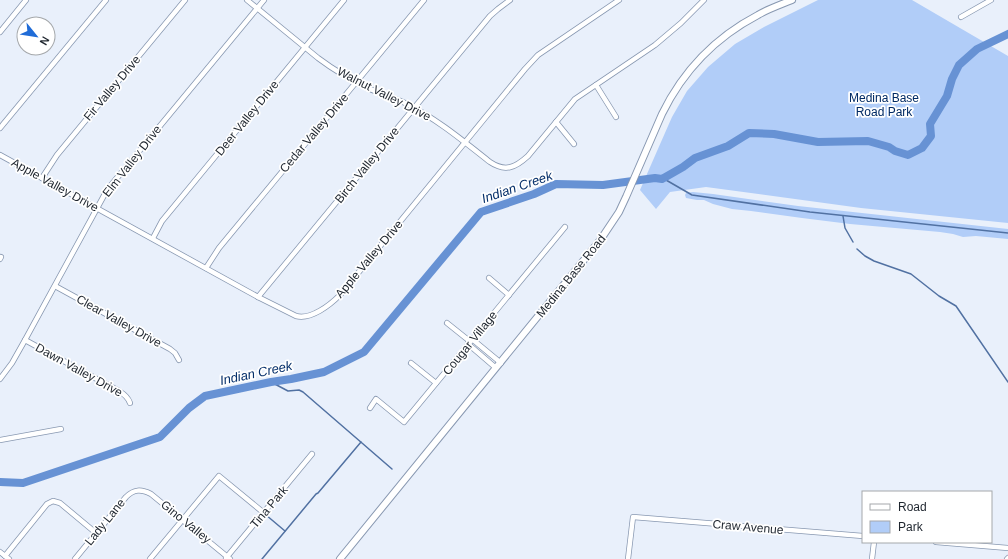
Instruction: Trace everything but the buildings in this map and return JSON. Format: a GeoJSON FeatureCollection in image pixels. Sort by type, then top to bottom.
{"type":"FeatureCollection","features":[{"type":"Feature","properties":{"kind":"street"},"geometry":{"type":"LineString","coordinates":[[0,32],[26,0]]}},
{"type":"Feature","properties":{"kind":"street"},"geometry":{"type":"LineString","coordinates":[[0,128],[106,0]]}},
{"type":"Feature","properties":{"kind":"street","name":"Fir Valley Drive"},"geometry":{"type":"LineString","coordinates":[[42,178],[57,155],[185,0]]}},
{"type":"Feature","properties":{"kind":"street","name":"Walnut Valley Drive"},"geometry":{"type":"LineString","coordinates":[[247,0],[329,66],[369,89],[404,102],[444,126],[490,162],[497,167],[502,168],[516,166],[521,162],[528,156],[575,99],[655,45],[681,24],[704,0]]}},
{"type":"Feature","properties":{"kind":"street","name":"Elm Valley Drive"},"geometry":{"type":"LineString","coordinates":[[0,378],[12,363],[105,193],[264,0]]}},
{"type":"Feature","properties":{"kind":"street","name":"Deer Valley Drive"},"geometry":{"type":"LineString","coordinates":[[153,238],[162,221],[344,0]]}},
{"type":"Feature","properties":{"kind":"street","name":"Cedar Valley Drive"},"geometry":{"type":"LineString","coordinates":[[206,268],[219,248],[424,0]]}},
{"type":"Feature","properties":{"kind":"street","name":"Birch Valley Drive"},"geometry":{"type":"LineString","coordinates":[[258,297],[490,16],[510,0]]}},
{"type":"Feature","properties":{"kind":"street","name":"Apple Valley Drive"},"geometry":{"type":"LineString","coordinates":[[0,155],[258,297],[296,316],[308,316],[333,303],[538,55],[619,0]]}},
{"type":"Feature","properties":{"kind":"street","name":"Medina Base Road"},"geometry":{"type":"LineString","coordinates":[[340,559],[601,239],[619,212],[668,101],[698,60],[741,25],[758,14],[792,0]]}},
{"type":"Feature","properties":{"kind":"street"},"geometry":{"type":"LineString","coordinates":[[961,18],[988,1]]}},
{"type":"Feature","properties":{"kind":"street"},"geometry":{"type":"LineString","coordinates":[[596,84],[616,117]]}},
{"type":"Feature","properties":{"kind":"street"},"geometry":{"type":"LineString","coordinates":[[556,122],[574,144]]}},
{"type":"Feature","properties":{"kind":"street","name":"Cougar Village"},"geometry":{"type":"LineString","coordinates":[[370,408],[376,399],[404,422],[564,227]]}},
{"type":"Feature","properties":{"kind":"street"},"geometry":{"type":"LineString","coordinates":[[489,278],[509,295]]}},
{"type":"Feature","properties":{"kind":"street","name":"Clear Valley Drive"},"geometry":{"type":"LineString","coordinates":[[55,286],[170,349],[179,360]]}},
{"type":"Feature","properties":{"kind":"street"},"geometry":{"type":"LineString","coordinates":[[447,323],[469,341],[501,363]]}},
{"type":"Feature","properties":{"kind":"street","name":"Dawn Valley Drive"},"geometry":{"type":"LineString","coordinates":[[25,340],[119,391],[126,396],[130,403]]}},
{"type":"Feature","properties":{"kind":"street"},"geometry":{"type":"LineString","coordinates":[[469,341],[496,368]]}},
{"type":"Feature","properties":{"kind":"street"},"geometry":{"type":"LineString","coordinates":[[411,363],[436,383]]}},
{"type":"Feature","properties":{"kind":"street"},"geometry":{"type":"LineString","coordinates":[[0,440],[61,429]]}},
{"type":"Feature","properties":{"kind":"street","name":"Tina Park"},"geometry":{"type":"LineString","coordinates":[[228,558],[312,454]]}},
{"type":"Feature","properties":{"kind":"street"},"geometry":{"type":"LineString","coordinates":[[150,559],[219,476],[264,513]]}},
{"type":"Feature","properties":{"kind":"street","name":"Gino Valley"},"geometry":{"type":"LineString","coordinates":[[139,490],[143,490],[151,494],[228,558]]}},
{"type":"Feature","properties":{"kind":"street","name":"Lady Lane"},"geometry":{"type":"LineString","coordinates":[[75,559],[126,497],[139,490]]}},
{"type":"Feature","properties":{"kind":"street"},"geometry":{"type":"LineString","coordinates":[[0,552],[7,558],[47,504],[53,501],[60,503],[96,533]]}},
{"type":"Feature","properties":{"kind":"street","name":"Craw Avenue"},"geometry":{"type":"LineString","coordinates":[[628,559],[633,517],[862,536]]}},
{"type":"Feature","properties":{"kind":"street"},"geometry":{"type":"LineString","coordinates":[[872,559],[874,543]]}},
{"type":"Feature","properties":{"kind":"street"},"geometry":{"type":"LineString","coordinates":[[948,543],[1008,548]]}},
{"type":"Feature","properties":{"kind":"green space","name":"Medina Base Road Park"},"geometry":{"type":"Polygon","coordinates":[[[818,0],[912,0],[1008,56],[1008,223],[861,208],[706,187],[670,192],[656,209],[640,190],[672,117],[687,91],[708,67],[735,44],[764,27],[818,0]]]}},
{"type":"Feature","properties":{"kind":"green space"},"geometry":{"type":"Polygon","coordinates":[[[693,192],[798,206],[1008,229],[1008,239],[976,236],[963,237],[940,232],[850,224],[732,209],[704,200],[686,198],[686,193],[693,192]]]}},
{"type":"Feature","properties":{"kind":"waterway","name":"Indian Creek"},"geometry":{"type":"LineString","coordinates":[[0,482],[23,483],[160,437],[189,408],[205,396],[324,372],[364,352],[481,212],[534,194],[556,184],[603,185],[655,178],[662,179],[695,158],[728,146],[749,133],[774,134],[818,142],[868,141],[889,147],[895,151],[908,155],[922,148],[931,136],[930,124],[947,96],[952,79],[959,65],[977,49],[1008,34]]}},
{"type":"Feature","properties":{"kind":"waterway"},"geometry":{"type":"LineString","coordinates":[[662,179],[692,195],[810,212],[1008,233]]}},
{"type":"Feature","properties":{"kind":"waterway"},"geometry":{"type":"LineString","coordinates":[[843,216],[845,228],[853,242]]}},
{"type":"Feature","properties":{"kind":"waterway"},"geometry":{"type":"LineString","coordinates":[[857,249],[874,261],[911,274],[939,296],[956,306],[1008,382]]}},
{"type":"Feature","properties":{"kind":"waterway"},"geometry":{"type":"LineString","coordinates":[[271,382],[288,391],[299,390],[303,392],[392,469]]}},
{"type":"Feature","properties":{"kind":"waterway"},"geometry":{"type":"LineString","coordinates":[[262,559],[361,442]]}},
{"type":"Feature","properties":{"kind":"waterway"},"geometry":{"type":"LineString","coordinates":[[266,515],[285,531]]}}]}
